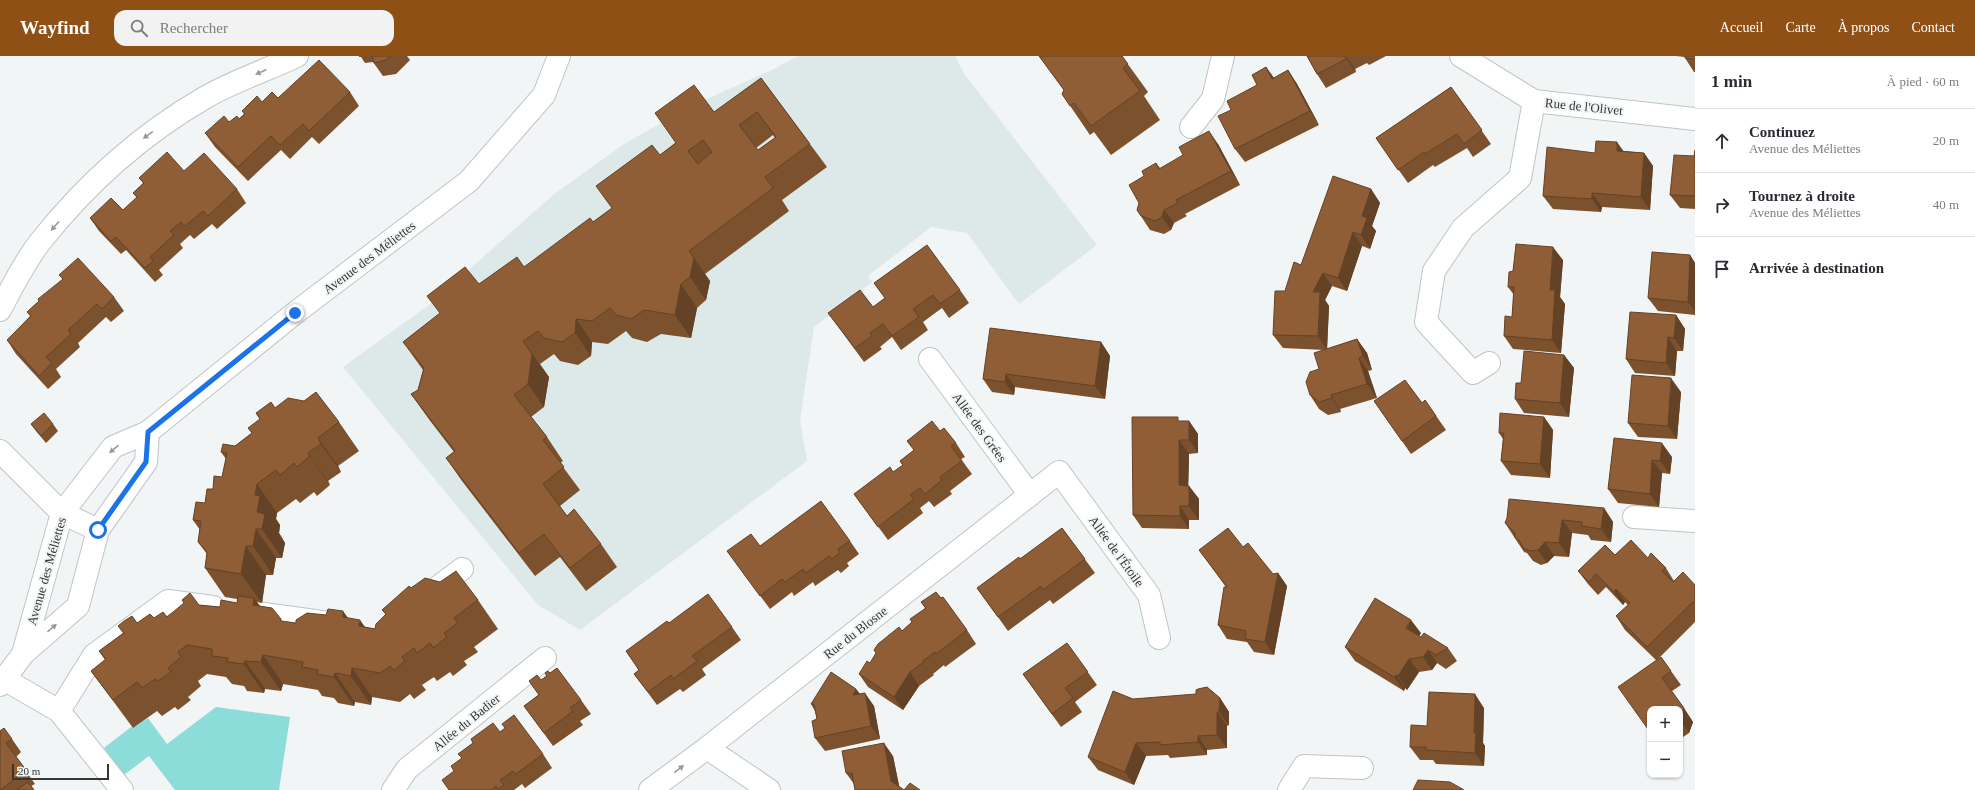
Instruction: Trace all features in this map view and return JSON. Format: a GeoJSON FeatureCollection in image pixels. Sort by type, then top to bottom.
{"type":"FeatureCollection","features":[{"type":"Feature","properties":{"kind":"street"},"geometry":{"type":"LineString","coordinates":[[0,310],[15,282],[40,243],[91,185],[146,136],[207,97],[297,56]]}},
{"type":"Feature","properties":{"kind":"street","name":"Avenue des Méliettes"},"geometry":{"type":"LineString","coordinates":[[23,654],[62,513],[113,447],[148,432],[295,313],[469,181],[544,95],[559,56]]}},
{"type":"Feature","properties":{"kind":"street"},"geometry":{"type":"LineString","coordinates":[[1191,128],[1213,99],[1223,56]]}},
{"type":"Feature","properties":{"kind":"street","name":"Rue de l'Olivet"},"geometry":{"type":"LineString","coordinates":[[1461,56],[1534,101],[1695,119]]}},
{"type":"Feature","properties":{"kind":"street"},"geometry":{"type":"LineString","coordinates":[[1489,363],[1473,373],[1426,322],[1434,271],[1463,228],[1520,178],[1534,101]]}},
{"type":"Feature","properties":{"kind":"street","name":"Allée des Grées"},"geometry":{"type":"LineString","coordinates":[[930,359],[1030,496]]}},
{"type":"Feature","properties":{"kind":"street","name":"Avenue des Méliettes"},"geometry":{"type":"LineString","coordinates":[[2,682],[23,654],[78,606],[98,530],[146,462],[148,432]]}},
{"type":"Feature","properties":{"kind":"street"},"geometry":{"type":"LineString","coordinates":[[0,451],[62,513],[98,530]]}},
{"type":"Feature","properties":{"kind":"street","name":"Rue du Blosne"},"geometry":{"type":"LineString","coordinates":[[650,790],[707,748],[1059,472]]}},
{"type":"Feature","properties":{"kind":"street","name":"Allée de l'Étoile"},"geometry":{"type":"LineString","coordinates":[[1059,472],[1149,595],[1159,638]]}},
{"type":"Feature","properties":{"kind":"street"},"geometry":{"type":"LineString","coordinates":[[1634,517],[1695,521]]}},
{"type":"Feature","properties":{"kind":"street"},"geometry":{"type":"LineString","coordinates":[[418,602],[462,569]]}},
{"type":"Feature","properties":{"kind":"street"},"geometry":{"type":"LineString","coordinates":[[59,711],[94,655],[168,601],[351,626]]}},
{"type":"Feature","properties":{"kind":"street","name":"Allée du Badier"},"geometry":{"type":"LineString","coordinates":[[393,790],[407,769],[544,658]]}},
{"type":"Feature","properties":{"kind":"street"},"geometry":{"type":"LineString","coordinates":[[2,682],[59,711],[122,790]]}},
{"type":"Feature","properties":{"kind":"street"},"geometry":{"type":"LineString","coordinates":[[707,748],[769,790]]}},
{"type":"Feature","properties":{"kind":"street"},"geometry":{"type":"LineString","coordinates":[[1289,790],[1304,766],[1362,768]]}},
{"type":"Feature","properties":{"kind":"shaded area"},"geometry":{"type":"Polygon","coordinates":[[[798,56],[955,56],[965,75],[1097,245],[1019,304],[967,233],[931,227],[868,276],[872,282],[814,327],[800,420],[807,461],[580,630],[538,605],[343,367],[429,305],[553,195],[624,144],[689,107],[774,69],[798,56]]]}},
{"type":"Feature","properties":{"kind":"shaded area"},"geometry":{"type":"Polygon","coordinates":[[[216,707],[290,717],[279,790],[175,790],[149,756],[124,775],[104,748],[131,727],[133,728],[148,718],[167,744],[216,707]]]}},
{"type":"Feature","properties":{"kind":"building"},"geometry":{"type":"Polygon","coordinates":[[[372,56],[391,56],[386,60],[374,63],[372,56]]]}},
{"type":"Feature","properties":{"kind":"building"},"geometry":{"type":"Polygon","coordinates":[[[1039,56],[1122,56],[1128,64],[1123,68],[1140,91],[1091,126],[1074,103],[1070,106],[1062,94],[1064,90],[1039,56]]]}},
{"type":"Feature","properties":{"kind":"building"},"geometry":{"type":"Polygon","coordinates":[[[1307,56],[1345,56],[1346,59],[1317,74],[1307,56]]]}},
{"type":"Feature","properties":{"kind":"building"},"geometry":{"type":"Polygon","coordinates":[[[1685,56],[1695,56],[1695,59],[1685,58],[1685,56]]]}},
{"type":"Feature","properties":{"kind":"building"},"geometry":{"type":"Polygon","coordinates":[[[319,60],[350,92],[309,131],[303,124],[280,145],[271,136],[238,167],[205,133],[224,116],[229,122],[237,116],[239,119],[245,114],[242,111],[257,96],[262,102],[272,92],[278,98],[319,60]]]}},
{"type":"Feature","properties":{"kind":"building"},"geometry":{"type":"Polygon","coordinates":[[[1266,67],[1272,79],[1288,70],[1310,111],[1235,149],[1218,116],[1231,110],[1227,101],[1257,85],[1252,75],[1266,67]]]}},
{"type":"Feature","properties":{"kind":"building"},"geometry":{"type":"Polygon","coordinates":[[[761,78],[810,144],[765,177],[773,188],[689,251],[694,258],[690,277],[681,284],[675,315],[644,310],[631,319],[616,315],[610,308],[592,321],[576,319],[575,333],[562,342],[544,338],[538,331],[523,341],[532,354],[528,384],[514,395],[547,437],[543,440],[564,467],[543,484],[567,516],[574,509],[601,544],[570,568],[544,534],[519,553],[446,458],[455,451],[411,394],[418,390],[424,368],[403,342],[440,313],[427,296],[465,267],[479,284],[517,257],[524,267],[590,218],[593,222],[612,208],[596,186],[652,145],[660,155],[676,143],[655,113],[694,85],[714,112],[761,78]],[[757,112],[739,125],[758,150],[776,137],[757,112]],[[703,140],[688,151],[698,164],[712,152],[703,140]]]}},
{"type":"Feature","properties":{"kind":"building"},"geometry":{"type":"Polygon","coordinates":[[[1451,87],[1482,130],[1464,144],[1457,134],[1425,154],[1424,152],[1398,170],[1376,138],[1451,87]]]}},
{"type":"Feature","properties":{"kind":"building"},"geometry":{"type":"Polygon","coordinates":[[[1209,131],[1231,171],[1176,200],[1178,203],[1164,210],[1162,217],[1155,221],[1141,216],[1137,210],[1139,203],[1129,185],[1144,176],[1142,171],[1156,163],[1159,169],[1183,155],[1179,147],[1209,131]]]}},
{"type":"Feature","properties":{"kind":"building"},"geometry":{"type":"Polygon","coordinates":[[[1596,141],[1617,142],[1617,151],[1644,153],[1641,197],[1592,193],[1592,199],[1543,196],[1547,147],[1595,153],[1596,141]]]}},
{"type":"Feature","properties":{"kind":"building"},"geometry":{"type":"Polygon","coordinates":[[[1695,150],[1695,196],[1670,195],[1674,155],[1694,156],[1695,150]]]}},
{"type":"Feature","properties":{"kind":"building"},"geometry":{"type":"Polygon","coordinates":[[[167,152],[184,171],[204,153],[237,189],[208,216],[203,211],[185,226],[181,222],[170,231],[174,235],[150,257],[153,261],[145,268],[116,237],[111,241],[90,218],[111,198],[123,210],[137,197],[133,193],[144,183],[139,178],[167,152]]]}},
{"type":"Feature","properties":{"kind":"building"},"geometry":{"type":"Polygon","coordinates":[[[1333,176],[1371,189],[1362,216],[1367,218],[1361,235],[1353,232],[1338,278],[1323,273],[1313,292],[1320,292],[1318,336],[1273,335],[1275,291],[1285,291],[1294,262],[1301,265],[1333,176]]]}},
{"type":"Feature","properties":{"kind":"building"},"geometry":{"type":"Polygon","coordinates":[[[1516,244],[1553,247],[1550,290],[1555,290],[1552,340],[1504,336],[1505,316],[1512,317],[1514,287],[1508,287],[1509,272],[1513,271],[1516,244]]]}},
{"type":"Feature","properties":{"kind":"building"},"geometry":{"type":"Polygon","coordinates":[[[927,245],[960,290],[940,304],[933,295],[913,309],[919,317],[892,336],[883,324],[870,333],[872,336],[855,348],[828,313],[860,290],[873,307],[885,298],[874,283],[927,245]]]}},
{"type":"Feature","properties":{"kind":"building"},"geometry":{"type":"Polygon","coordinates":[[[1652,252],[1690,255],[1688,302],[1648,298],[1652,252]]]}},
{"type":"Feature","properties":{"kind":"building"},"geometry":{"type":"Polygon","coordinates":[[[78,258],[114,297],[102,309],[97,304],[68,330],[71,334],[46,357],[52,363],[39,376],[7,340],[31,316],[27,312],[39,301],[38,299],[63,279],[59,275],[78,258]]]}},
{"type":"Feature","properties":{"kind":"building"},"geometry":{"type":"Polygon","coordinates":[[[1630,312],[1676,315],[1674,338],[1668,337],[1666,363],[1626,359],[1630,312]]]}},
{"type":"Feature","properties":{"kind":"building"},"geometry":{"type":"Polygon","coordinates":[[[990,328],[1101,342],[1095,386],[1006,374],[1005,382],[983,379],[990,328]]]}},
{"type":"Feature","properties":{"kind":"building"},"geometry":{"type":"Polygon","coordinates":[[[1357,339],[1363,356],[1359,358],[1367,384],[1331,395],[1332,398],[1319,402],[1310,395],[1306,382],[1310,372],[1319,369],[1314,353],[1357,339]]]}},
{"type":"Feature","properties":{"kind":"building"},"geometry":{"type":"Polygon","coordinates":[[[1524,351],[1564,355],[1560,403],[1515,399],[1516,383],[1521,383],[1524,351]]]}},
{"type":"Feature","properties":{"kind":"building"},"geometry":{"type":"Polygon","coordinates":[[[1632,375],[1671,378],[1668,426],[1628,423],[1632,375]]]}},
{"type":"Feature","properties":{"kind":"building"},"geometry":{"type":"Polygon","coordinates":[[[1405,380],[1422,403],[1425,400],[1436,416],[1402,441],[1374,401],[1405,380]]]}},
{"type":"Feature","properties":{"kind":"building"},"geometry":{"type":"Polygon","coordinates":[[[316,392],[339,422],[318,438],[321,444],[308,453],[310,456],[297,467],[294,463],[280,475],[276,470],[257,484],[255,495],[260,496],[257,512],[265,514],[262,529],[256,529],[253,546],[246,546],[241,574],[205,568],[207,552],[198,542],[201,521],[193,520],[196,502],[205,503],[207,489],[213,489],[214,476],[222,477],[227,453],[221,452],[223,444],[235,446],[252,433],[248,428],[260,419],[256,413],[271,402],[275,408],[288,398],[304,401],[316,392]]]}},
{"type":"Feature","properties":{"kind":"building"},"geometry":{"type":"Polygon","coordinates":[[[44,413],[53,424],[41,436],[31,424],[44,413]]]}},
{"type":"Feature","properties":{"kind":"building"},"geometry":{"type":"Polygon","coordinates":[[[1500,413],[1544,417],[1540,464],[1501,461],[1504,433],[1499,433],[1500,413]]]}},
{"type":"Feature","properties":{"kind":"building"},"geometry":{"type":"Polygon","coordinates":[[[1132,417],[1178,417],[1178,421],[1189,421],[1189,440],[1179,440],[1179,485],[1189,486],[1189,506],[1180,506],[1180,516],[1133,515],[1132,417]]]}},
{"type":"Feature","properties":{"kind":"building"},"geometry":{"type":"Polygon","coordinates":[[[932,421],[940,431],[944,428],[956,443],[951,446],[962,461],[940,477],[942,480],[925,494],[920,488],[910,495],[914,499],[878,527],[854,494],[890,467],[893,472],[903,465],[900,461],[914,450],[907,441],[932,421]]]}},
{"type":"Feature","properties":{"kind":"building"},"geometry":{"type":"Polygon","coordinates":[[[1614,438],[1662,443],[1660,461],[1652,460],[1650,494],[1608,489],[1614,438]]]}},
{"type":"Feature","properties":{"kind":"building"},"geometry":{"type":"Polygon","coordinates":[[[1509,499],[1604,508],[1601,529],[1582,526],[1582,522],[1562,520],[1559,543],[1545,542],[1538,550],[1531,551],[1523,548],[1519,540],[1515,538],[1515,533],[1505,523],[1509,499]]]}},
{"type":"Feature","properties":{"kind":"building"},"geometry":{"type":"Polygon","coordinates":[[[821,501],[850,541],[838,549],[840,553],[831,559],[829,556],[806,573],[803,569],[785,582],[782,579],[760,596],[727,551],[751,534],[760,546],[821,501]]]}},
{"type":"Feature","properties":{"kind":"building"},"geometry":{"type":"Polygon","coordinates":[[[1062,528],[1085,559],[1043,590],[1041,586],[998,617],[977,588],[1062,528]]]}},
{"type":"Feature","properties":{"kind":"building"},"geometry":{"type":"Polygon","coordinates":[[[1228,528],[1243,547],[1248,543],[1273,574],[1278,573],[1265,642],[1245,639],[1246,631],[1218,625],[1224,587],[1227,587],[1199,550],[1228,528]]]}},
{"type":"Feature","properties":{"kind":"building"},"geometry":{"type":"Polygon","coordinates":[[[1631,540],[1648,558],[1651,553],[1666,568],[1662,571],[1673,582],[1683,572],[1695,585],[1695,600],[1647,647],[1616,616],[1630,603],[1616,589],[1614,592],[1596,574],[1589,582],[1578,571],[1605,545],[1615,555],[1631,540]]]}},
{"type":"Feature","properties":{"kind":"building"},"geometry":{"type":"Polygon","coordinates":[[[456,571],[478,600],[454,618],[458,623],[444,633],[447,637],[433,648],[430,643],[417,653],[414,648],[402,657],[405,661],[394,670],[390,666],[380,673],[352,668],[351,676],[335,673],[334,677],[317,674],[318,670],[302,667],[303,662],[263,655],[261,662],[245,661],[244,664],[227,662],[228,658],[212,656],[212,649],[187,645],[178,652],[181,657],[168,668],[171,672],[158,681],[155,679],[142,688],[137,682],[113,700],[91,671],[106,659],[99,651],[124,633],[118,626],[124,621],[132,616],[137,623],[150,614],[154,618],[163,612],[167,617],[184,603],[182,600],[190,593],[199,605],[220,607],[221,600],[237,603],[238,596],[254,598],[253,605],[272,608],[281,621],[296,623],[296,620],[307,613],[326,615],[328,609],[343,611],[343,617],[360,620],[359,626],[375,629],[376,624],[386,614],[382,610],[409,586],[411,588],[425,578],[440,582],[456,571]]]}},
{"type":"Feature","properties":{"kind":"building"},"geometry":{"type":"Polygon","coordinates":[[[936,592],[941,598],[943,597],[967,630],[936,654],[935,652],[910,672],[894,697],[859,674],[867,661],[870,663],[876,653],[874,650],[878,644],[899,627],[902,631],[912,622],[910,619],[926,608],[921,602],[936,592]]]}},
{"type":"Feature","properties":{"kind":"building"},"geometry":{"type":"Polygon","coordinates":[[[708,594],[732,627],[692,656],[697,661],[673,679],[671,675],[648,692],[634,674],[639,670],[626,651],[667,621],[669,623],[708,594]]]}},
{"type":"Feature","properties":{"kind":"building"},"geometry":{"type":"Polygon","coordinates":[[[1375,598],[1411,620],[1406,628],[1421,637],[1424,633],[1448,648],[1436,655],[1428,650],[1423,657],[1409,659],[1398,676],[1396,675],[1394,677],[1345,647],[1375,598]]]}},
{"type":"Feature","properties":{"kind":"building"},"geometry":{"type":"Polygon","coordinates":[[[1067,643],[1088,672],[1065,688],[1073,698],[1052,714],[1023,674],[1067,643]]]}},
{"type":"Feature","properties":{"kind":"building"},"geometry":{"type":"Polygon","coordinates":[[[1661,657],[1671,671],[1662,678],[1683,706],[1647,706],[1647,728],[1618,687],[1661,657]]]}},
{"type":"Feature","properties":{"kind":"building"},"geometry":{"type":"Polygon","coordinates":[[[557,668],[581,700],[570,708],[573,711],[544,733],[524,706],[539,695],[529,681],[537,675],[541,680],[547,676],[545,673],[548,671],[550,673],[557,668]]]}},
{"type":"Feature","properties":{"kind":"building"},"geometry":{"type":"Polygon","coordinates":[[[831,672],[856,689],[853,695],[865,693],[871,726],[815,738],[812,721],[817,719],[814,704],[811,704],[831,672]]]}},
{"type":"Feature","properties":{"kind":"building"},"geometry":{"type":"Polygon","coordinates":[[[1207,687],[1220,698],[1219,712],[1217,712],[1217,735],[1198,736],[1198,742],[1160,745],[1160,742],[1136,743],[1125,772],[1088,757],[1113,691],[1133,699],[1196,694],[1196,690],[1207,687]]]}},
{"type":"Feature","properties":{"kind":"building"},"geometry":{"type":"Polygon","coordinates":[[[1429,692],[1475,694],[1475,753],[1426,750],[1426,747],[1410,747],[1411,725],[1427,726],[1429,692]]]}},
{"type":"Feature","properties":{"kind":"building"},"geometry":{"type":"Polygon","coordinates":[[[514,715],[543,754],[516,774],[513,771],[500,780],[504,785],[498,789],[496,786],[491,790],[449,790],[442,780],[454,771],[451,766],[462,758],[458,754],[473,743],[471,739],[493,723],[500,732],[505,728],[502,724],[514,715]]]}},
{"type":"Feature","properties":{"kind":"building"},"geometry":{"type":"Polygon","coordinates":[[[4,728],[12,739],[6,743],[26,770],[0,790],[0,731],[4,728]]]}},
{"type":"Feature","properties":{"kind":"building"},"geometry":{"type":"Polygon","coordinates":[[[884,743],[891,781],[904,790],[855,790],[852,773],[846,773],[842,751],[884,743]]]}},
{"type":"Feature","properties":{"kind":"building"},"geometry":{"type":"Polygon","coordinates":[[[1418,780],[1450,782],[1464,790],[1413,790],[1418,780]]]}},
{"type":"Feature","properties":{"kind":"building"},"geometry":{"type":"Polygon","coordinates":[[[28,782],[34,790],[17,790],[28,782]]]}},
{"type":"Feature","properties":{"kind":"building"},"geometry":{"type":"Polygon","coordinates":[[[910,783],[920,790],[904,790],[910,783]]]}},
{"type":"Feature","properties":{"kind":"route"},"geometry":{"type":"LineString","coordinates":[[98,530],[146,462],[148,432],[295,313]]}}]}
